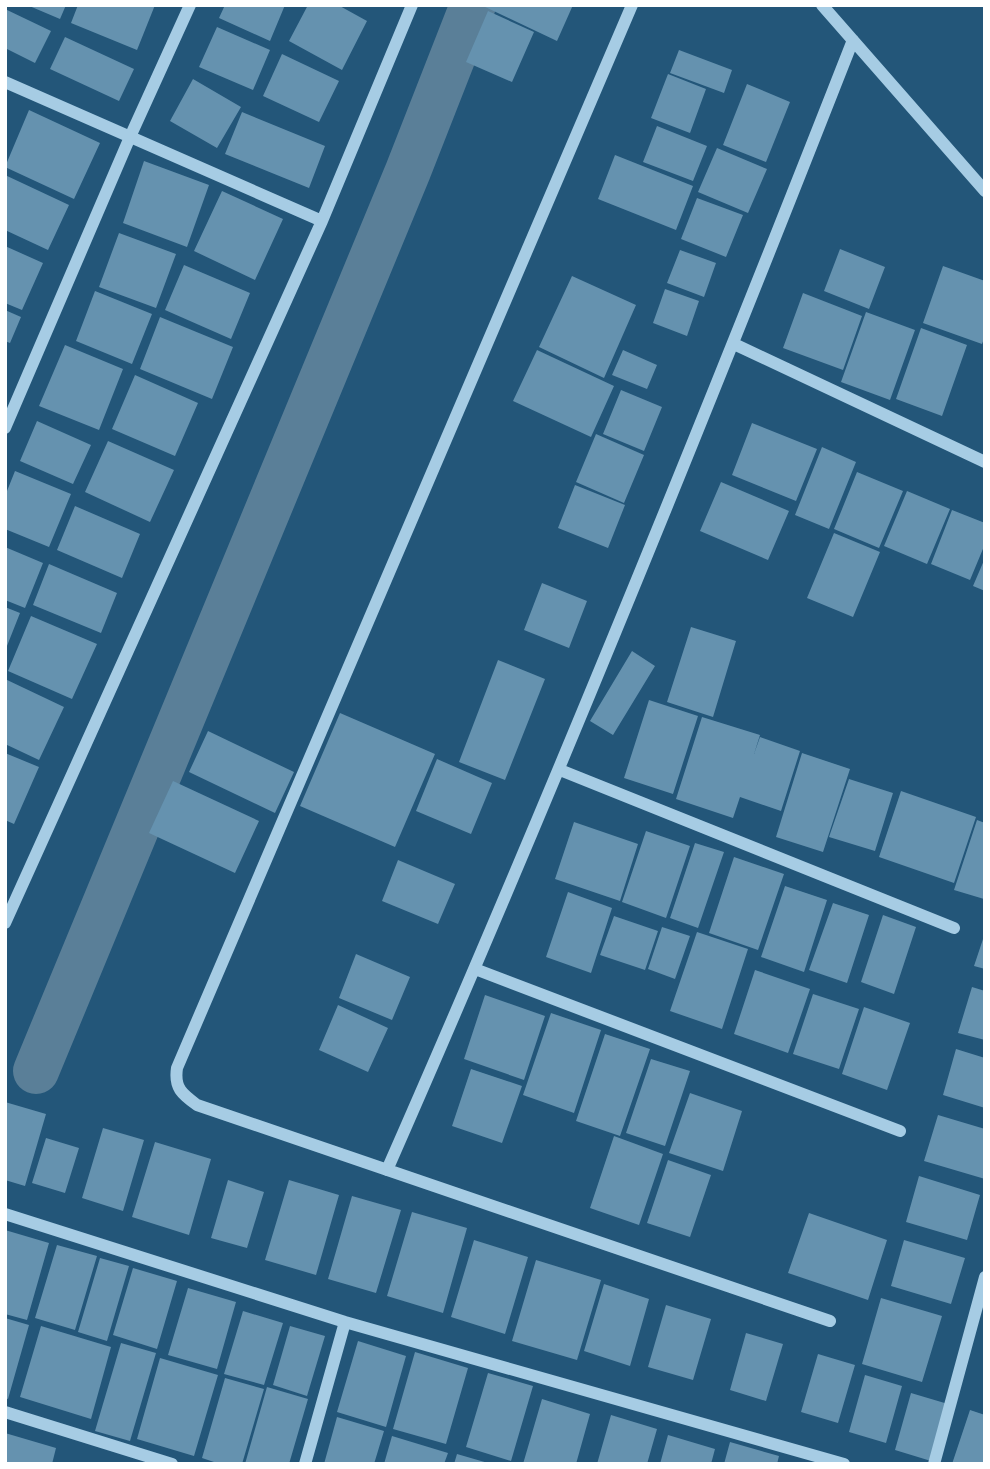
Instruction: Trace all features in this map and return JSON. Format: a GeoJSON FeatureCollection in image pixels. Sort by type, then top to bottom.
{"type":"FeatureCollection","features":[{"type":"Feature","properties":{"kind":"street"},"geometry":{"type":"LineString","coordinates":[[5,428],[190,5]]}},
{"type":"Feature","properties":{"kind":"street"},"geometry":{"type":"LineString","coordinates":[[5,923],[322,221],[412,5]]}},
{"type":"Feature","properties":{"kind":"street"},"geometry":{"type":"LineString","coordinates":[[632,5],[177,1068],[175,1081],[180,1092],[197,1105],[830,1321]]}},
{"type":"Feature","properties":{"kind":"street"},"geometry":{"type":"LineString","coordinates":[[822,5],[985,191]]}},
{"type":"Feature","properties":{"kind":"street"},"geometry":{"type":"LineString","coordinates":[[387,1170],[560,770],[734,344],[853,40]]}},
{"type":"Feature","properties":{"kind":"street"},"geometry":{"type":"LineString","coordinates":[[5,82],[322,221]]}},
{"type":"Feature","properties":{"kind":"street"},"geometry":{"type":"LineString","coordinates":[[734,344],[985,462]]}},
{"type":"Feature","properties":{"kind":"street"},"geometry":{"type":"LineString","coordinates":[[560,770],[954,928]]}},
{"type":"Feature","properties":{"kind":"street"},"geometry":{"type":"LineString","coordinates":[[475,969],[900,1131]]}},
{"type":"Feature","properties":{"kind":"street"},"geometry":{"type":"LineString","coordinates":[[5,1214],[345,1322],[844,1464]]}},
{"type":"Feature","properties":{"kind":"street"},"geometry":{"type":"LineString","coordinates":[[934,1464],[985,1277]]}},
{"type":"Feature","properties":{"kind":"street"},"geometry":{"type":"LineString","coordinates":[[305,1464],[345,1322]]}},
{"type":"Feature","properties":{"kind":"street"},"geometry":{"type":"LineString","coordinates":[[5,1412],[172,1464]]}},
{"type":"Feature","properties":{"kind":"building"},"geometry":{"type":"Polygon","coordinates":[[[27,5],[66,5],[60,19],[27,5]]]}},
{"type":"Feature","properties":{"kind":"building"},"geometry":{"type":"Polygon","coordinates":[[[78,5],[155,5],[137,50],[71,23],[78,5]]]}},
{"type":"Feature","properties":{"kind":"building"},"geometry":{"type":"Polygon","coordinates":[[[225,5],[285,5],[270,41],[219,18],[225,5]]]}},
{"type":"Feature","properties":{"kind":"building"},"geometry":{"type":"Polygon","coordinates":[[[308,5],[338,5],[367,21],[342,70],[289,41],[308,5]]]}},
{"type":"Feature","properties":{"kind":"building"},"geometry":{"type":"Polygon","coordinates":[[[481,5],[573,5],[557,41],[481,5]]]}},
{"type":"Feature","properties":{"kind":"building"},"geometry":{"type":"Polygon","coordinates":[[[5,9],[51,31],[35,63],[5,48],[5,9]]]}},
{"type":"Feature","properties":{"kind":"building"},"geometry":{"type":"Polygon","coordinates":[[[488,11],[534,32],[512,82],[466,62],[488,11]]]}},
{"type":"Feature","properties":{"kind":"building"},"geometry":{"type":"Polygon","coordinates":[[[217,27],[270,50],[253,90],[199,67],[217,27]]]}},
{"type":"Feature","properties":{"kind":"building"},"geometry":{"type":"Polygon","coordinates":[[[65,37],[134,69],[119,101],[50,69],[65,37]]]}},
{"type":"Feature","properties":{"kind":"building"},"geometry":{"type":"Polygon","coordinates":[[[679,50],[732,70],[724,93],[670,73],[679,50]]]}},
{"type":"Feature","properties":{"kind":"building"},"geometry":{"type":"Polygon","coordinates":[[[282,54],[339,81],[319,122],[263,96],[282,54]]]}},
{"type":"Feature","properties":{"kind":"building"},"geometry":{"type":"Polygon","coordinates":[[[668,74],[706,89],[690,133],[651,118],[668,74]]]}},
{"type":"Feature","properties":{"kind":"building"},"geometry":{"type":"Polygon","coordinates":[[[193,79],[241,107],[217,148],[170,121],[193,79]]]}},
{"type":"Feature","properties":{"kind":"building"},"geometry":{"type":"Polygon","coordinates":[[[747,84],[790,102],[766,162],[723,145],[747,84]]]}},
{"type":"Feature","properties":{"kind":"building"},"geometry":{"type":"Polygon","coordinates":[[[29,110],[100,143],[74,199],[5,167],[29,110]]]}},
{"type":"Feature","properties":{"kind":"building"},"geometry":{"type":"Polygon","coordinates":[[[242,112],[325,146],[309,188],[225,154],[242,112]]]}},
{"type":"Feature","properties":{"kind":"building"},"geometry":{"type":"Polygon","coordinates":[[[657,126],[707,146],[693,181],[643,162],[657,126]]]}},
{"type":"Feature","properties":{"kind":"building"},"geometry":{"type":"Polygon","coordinates":[[[717,148],[767,169],[748,213],[698,192],[717,148]]]}},
{"type":"Feature","properties":{"kind":"building"},"geometry":{"type":"Polygon","coordinates":[[[615,155],[693,186],[676,230],[598,199],[615,155]]]}},
{"type":"Feature","properties":{"kind":"building"},"geometry":{"type":"Polygon","coordinates":[[[144,161],[209,185],[187,247],[123,223],[144,161]]]}},
{"type":"Feature","properties":{"kind":"building"},"geometry":{"type":"Polygon","coordinates":[[[5,175],[69,205],[48,250],[5,230],[5,175]]]}},
{"type":"Feature","properties":{"kind":"building"},"geometry":{"type":"Polygon","coordinates":[[[222,191],[283,219],[255,280],[194,251],[222,191]]]}},
{"type":"Feature","properties":{"kind":"building"},"geometry":{"type":"Polygon","coordinates":[[[697,198],[743,215],[726,257],[681,239],[697,198]]]}},
{"type":"Feature","properties":{"kind":"building"},"geometry":{"type":"Polygon","coordinates":[[[119,233],[176,254],[156,308],[99,287],[119,233]]]}},
{"type":"Feature","properties":{"kind":"building"},"geometry":{"type":"Polygon","coordinates":[[[5,246],[43,263],[22,310],[5,303],[5,246]]]}},
{"type":"Feature","properties":{"kind":"building"},"geometry":{"type":"Polygon","coordinates":[[[840,249],[885,267],[869,309],[824,291],[840,249]]]}},
{"type":"Feature","properties":{"kind":"building"},"geometry":{"type":"Polygon","coordinates":[[[680,250],[716,263],[704,297],[667,283],[680,250]]]}},
{"type":"Feature","properties":{"kind":"building"},"geometry":{"type":"Polygon","coordinates":[[[184,265],[250,293],[231,339],[165,310],[184,265]]]}},
{"type":"Feature","properties":{"kind":"building"},"geometry":{"type":"Polygon","coordinates":[[[943,266],[985,281],[985,336],[982,344],[923,323],[943,266]]]}},
{"type":"Feature","properties":{"kind":"building"},"geometry":{"type":"Polygon","coordinates":[[[572,276],[636,305],[604,378],[539,347],[572,276]]]}},
{"type":"Feature","properties":{"kind":"building"},"geometry":{"type":"Polygon","coordinates":[[[665,289],[699,301],[687,336],[653,323],[665,289]]]}},
{"type":"Feature","properties":{"kind":"building"},"geometry":{"type":"Polygon","coordinates":[[[95,291],[152,314],[132,364],[76,341],[95,291]]]}},
{"type":"Feature","properties":{"kind":"building"},"geometry":{"type":"Polygon","coordinates":[[[803,293],[862,316],[843,370],[783,348],[803,293]]]}},
{"type":"Feature","properties":{"kind":"building"},"geometry":{"type":"Polygon","coordinates":[[[5,310],[21,317],[10,343],[5,341],[5,310]]]}},
{"type":"Feature","properties":{"kind":"building"},"geometry":{"type":"Polygon","coordinates":[[[866,312],[915,330],[890,400],[841,382],[866,312]]]}},
{"type":"Feature","properties":{"kind":"building"},"geometry":{"type":"Polygon","coordinates":[[[160,317],[233,347],[212,399],[140,369],[160,317]]]}},
{"type":"Feature","properties":{"kind":"building"},"geometry":{"type":"Polygon","coordinates":[[[921,328],[967,345],[942,416],[896,399],[921,328]]]}},
{"type":"Feature","properties":{"kind":"building"},"geometry":{"type":"Polygon","coordinates":[[[65,345],[123,369],[99,430],[39,406],[65,345]]]}},
{"type":"Feature","properties":{"kind":"building"},"geometry":{"type":"Polygon","coordinates":[[[537,350],[614,386],[591,437],[513,401],[537,350]]]}},
{"type":"Feature","properties":{"kind":"building"},"geometry":{"type":"Polygon","coordinates":[[[623,350],[657,365],[647,389],[612,375],[623,350]]]}},
{"type":"Feature","properties":{"kind":"building"},"geometry":{"type":"Polygon","coordinates":[[[135,375],[198,403],[175,456],[112,429],[135,375]]]}},
{"type":"Feature","properties":{"kind":"building"},"geometry":{"type":"Polygon","coordinates":[[[621,390],[662,407],[644,451],[603,434],[621,390]]]}},
{"type":"Feature","properties":{"kind":"building"},"geometry":{"type":"Polygon","coordinates":[[[37,421],[91,445],[73,484],[20,461],[37,421]]]}},
{"type":"Feature","properties":{"kind":"building"},"geometry":{"type":"Polygon","coordinates":[[[752,423],[817,449],[796,501],[732,475],[752,423]]]}},
{"type":"Feature","properties":{"kind":"building"},"geometry":{"type":"Polygon","coordinates":[[[596,434],[644,455],[624,503],[576,482],[596,434]]]}},
{"type":"Feature","properties":{"kind":"building"},"geometry":{"type":"Polygon","coordinates":[[[108,441],[174,470],[150,522],[85,492],[108,441]]]}},
{"type":"Feature","properties":{"kind":"building"},"geometry":{"type":"Polygon","coordinates":[[[822,447],[856,462],[829,529],[795,515],[822,447]]]}},
{"type":"Feature","properties":{"kind":"building"},"geometry":{"type":"Polygon","coordinates":[[[15,471],[71,494],[49,547],[5,529],[5,496],[15,471]]]}},
{"type":"Feature","properties":{"kind":"building"},"geometry":{"type":"Polygon","coordinates":[[[857,472],[903,491],[879,548],[834,529],[857,472]]]}},
{"type":"Feature","properties":{"kind":"building"},"geometry":{"type":"Polygon","coordinates":[[[721,482],[789,511],[768,560],[700,531],[721,482]]]}},
{"type":"Feature","properties":{"kind":"building"},"geometry":{"type":"Polygon","coordinates":[[[575,485],[625,505],[608,548],[558,528],[575,485]]]}},
{"type":"Feature","properties":{"kind":"building"},"geometry":{"type":"Polygon","coordinates":[[[907,491],[950,509],[927,564],[884,546],[907,491]]]}},
{"type":"Feature","properties":{"kind":"building"},"geometry":{"type":"Polygon","coordinates":[[[75,506],[140,534],[122,578],[57,550],[75,506]]]}},
{"type":"Feature","properties":{"kind":"building"},"geometry":{"type":"Polygon","coordinates":[[[952,510],[985,523],[985,544],[970,580],[931,564],[952,510]]]}},
{"type":"Feature","properties":{"kind":"building"},"geometry":{"type":"Polygon","coordinates":[[[834,533],[880,552],[853,617],[807,598],[834,533]]]}},
{"type":"Feature","properties":{"kind":"building"},"geometry":{"type":"Polygon","coordinates":[[[5,547],[43,563],[25,608],[5,600],[5,547]]]}},
{"type":"Feature","properties":{"kind":"building"},"geometry":{"type":"Polygon","coordinates":[[[985,558],[985,591],[973,586],[985,558]]]}},
{"type":"Feature","properties":{"kind":"building"},"geometry":{"type":"Polygon","coordinates":[[[49,564],[117,593],[101,633],[33,605],[49,564]]]}},
{"type":"Feature","properties":{"kind":"building"},"geometry":{"type":"Polygon","coordinates":[[[542,583],[587,601],[569,648],[524,630],[542,583]]]}},
{"type":"Feature","properties":{"kind":"building"},"geometry":{"type":"Polygon","coordinates":[[[5,607],[20,613],[5,651],[5,607]]]}},
{"type":"Feature","properties":{"kind":"building"},"geometry":{"type":"Polygon","coordinates":[[[31,616],[97,644],[72,699],[8,671],[31,616]]]}},
{"type":"Feature","properties":{"kind":"building"},"geometry":{"type":"Polygon","coordinates":[[[691,627],[736,641],[713,717],[667,702],[691,627]]]}},
{"type":"Feature","properties":{"kind":"building"},"geometry":{"type":"Polygon","coordinates":[[[632,651],[655,666],[613,735],[590,721],[632,651]]]}},
{"type":"Feature","properties":{"kind":"building"},"geometry":{"type":"Polygon","coordinates":[[[498,660],[545,679],[505,780],[459,762],[498,660]]]}},
{"type":"Feature","properties":{"kind":"building"},"geometry":{"type":"Polygon","coordinates":[[[5,679],[64,707],[39,760],[5,744],[5,679]]]}},
{"type":"Feature","properties":{"kind":"building"},"geometry":{"type":"Polygon","coordinates":[[[649,700],[698,716],[673,794],[624,778],[649,700]]]}},
{"type":"Feature","properties":{"kind":"building"},"geometry":{"type":"Polygon","coordinates":[[[340,713],[435,754],[395,847],[300,806],[340,713]]]}},
{"type":"Feature","properties":{"kind":"building"},"geometry":{"type":"Polygon","coordinates":[[[702,717],[760,735],[754,754],[760,737],[800,751],[781,811],[740,797],[733,818],[676,799],[702,717]]]}},
{"type":"Feature","properties":{"kind":"building"},"geometry":{"type":"Polygon","coordinates":[[[208,731],[294,772],[275,813],[189,772],[208,731]]]}},
{"type":"Feature","properties":{"kind":"building"},"geometry":{"type":"Polygon","coordinates":[[[5,753],[39,767],[14,824],[5,820],[5,753]]]}},
{"type":"Feature","properties":{"kind":"building"},"geometry":{"type":"Polygon","coordinates":[[[802,753],[850,769],[823,852],[776,837],[802,753]]]}},
{"type":"Feature","properties":{"kind":"building"},"geometry":{"type":"Polygon","coordinates":[[[437,759],[492,783],[471,834],[416,811],[437,759]]]}},
{"type":"Feature","properties":{"kind":"building"},"geometry":{"type":"Polygon","coordinates":[[[849,779],[893,793],[875,851],[829,837],[849,779]]]}},
{"type":"Feature","properties":{"kind":"building"},"geometry":{"type":"Polygon","coordinates":[[[173,781],[259,821],[235,873],[149,833],[173,781]]]}},
{"type":"Feature","properties":{"kind":"building"},"geometry":{"type":"Polygon","coordinates":[[[901,791],[976,817],[954,883],[879,857],[901,791]]]}},
{"type":"Feature","properties":{"kind":"building"},"geometry":{"type":"Polygon","coordinates":[[[977,820],[985,823],[984,899],[954,890],[977,820]]]}},
{"type":"Feature","properties":{"kind":"building"},"geometry":{"type":"Polygon","coordinates":[[[574,822],[638,844],[620,901],[555,879],[574,822]]]}},
{"type":"Feature","properties":{"kind":"building"},"geometry":{"type":"Polygon","coordinates":[[[646,831],[690,846],[666,918],[622,902],[646,831]]]}},
{"type":"Feature","properties":{"kind":"building"},"geometry":{"type":"Polygon","coordinates":[[[695,843],[724,852],[698,928],[670,918],[695,843]]]}},
{"type":"Feature","properties":{"kind":"building"},"geometry":{"type":"Polygon","coordinates":[[[734,857],[784,874],[758,950],[709,933],[734,857]]]}},
{"type":"Feature","properties":{"kind":"building"},"geometry":{"type":"Polygon","coordinates":[[[398,860],[455,884],[438,924],[382,901],[398,860]]]}},
{"type":"Feature","properties":{"kind":"building"},"geometry":{"type":"Polygon","coordinates":[[[785,886],[827,900],[804,972],[761,957],[785,886]]]}},
{"type":"Feature","properties":{"kind":"building"},"geometry":{"type":"Polygon","coordinates":[[[568,892],[612,908],[591,973],[546,957],[568,892]]]}},
{"type":"Feature","properties":{"kind":"building"},"geometry":{"type":"Polygon","coordinates":[[[833,903],[869,915],[847,983],[809,970],[833,903]]]}},
{"type":"Feature","properties":{"kind":"building"},"geometry":{"type":"Polygon","coordinates":[[[883,915],[916,927],[894,994],[861,982],[883,915]]]}},
{"type":"Feature","properties":{"kind":"building"},"geometry":{"type":"Polygon","coordinates":[[[614,916],[658,931],[645,970],[600,955],[614,916]]]}},
{"type":"Feature","properties":{"kind":"building"},"geometry":{"type":"Polygon","coordinates":[[[662,927],[690,936],[675,979],[648,969],[662,927]]]}},
{"type":"Feature","properties":{"kind":"building"},"geometry":{"type":"Polygon","coordinates":[[[697,932],[748,949],[722,1029],[670,1011],[697,932]]]}},
{"type":"Feature","properties":{"kind":"building"},"geometry":{"type":"Polygon","coordinates":[[[985,933],[985,969],[974,966],[985,933]]]}},
{"type":"Feature","properties":{"kind":"building"},"geometry":{"type":"Polygon","coordinates":[[[356,954],[410,977],[392,1020],[339,998],[356,954]]]}},
{"type":"Feature","properties":{"kind":"building"},"geometry":{"type":"Polygon","coordinates":[[[755,970],[810,989],[788,1053],[734,1034],[755,970]]]}},
{"type":"Feature","properties":{"kind":"building"},"geometry":{"type":"Polygon","coordinates":[[[972,987],[985,991],[985,1040],[958,1033],[972,987]]]}},
{"type":"Feature","properties":{"kind":"building"},"geometry":{"type":"Polygon","coordinates":[[[813,994],[859,1009],[839,1069],[793,1054],[813,994]]]}},
{"type":"Feature","properties":{"kind":"building"},"geometry":{"type":"Polygon","coordinates":[[[485,995],[545,1016],[524,1080],[464,1059],[485,995]]]}},
{"type":"Feature","properties":{"kind":"building"},"geometry":{"type":"Polygon","coordinates":[[[338,1005],[388,1028],[368,1072],[319,1050],[338,1005]]]}},
{"type":"Feature","properties":{"kind":"building"},"geometry":{"type":"Polygon","coordinates":[[[864,1007],[910,1023],[887,1090],[842,1074],[864,1007]]]}},
{"type":"Feature","properties":{"kind":"building"},"geometry":{"type":"Polygon","coordinates":[[[551,1013],[601,1030],[574,1113],[523,1095],[551,1013]]]}},
{"type":"Feature","properties":{"kind":"building"},"geometry":{"type":"Polygon","coordinates":[[[605,1034],[650,1049],[620,1136],[576,1121],[605,1034]]]}},
{"type":"Feature","properties":{"kind":"building"},"geometry":{"type":"Polygon","coordinates":[[[956,1049],[985,1058],[985,1108],[943,1095],[956,1049]]]}},
{"type":"Feature","properties":{"kind":"building"},"geometry":{"type":"Polygon","coordinates":[[[651,1059],[690,1071],[665,1146],[626,1133],[651,1059]]]}},
{"type":"Feature","properties":{"kind":"building"},"geometry":{"type":"Polygon","coordinates":[[[471,1069],[522,1086],[502,1143],[452,1126],[471,1069]]]}},
{"type":"Feature","properties":{"kind":"building"},"geometry":{"type":"Polygon","coordinates":[[[690,1093],[742,1111],[723,1171],[669,1153],[690,1093]]]}},
{"type":"Feature","properties":{"kind":"building"},"geometry":{"type":"Polygon","coordinates":[[[5,1102],[46,1114],[25,1186],[5,1180],[5,1102]]]}},
{"type":"Feature","properties":{"kind":"building"},"geometry":{"type":"Polygon","coordinates":[[[938,1115],[985,1129],[985,1179],[924,1161],[938,1115]]]}},
{"type":"Feature","properties":{"kind":"building"},"geometry":{"type":"Polygon","coordinates":[[[103,1128],[144,1140],[123,1211],[82,1198],[103,1128]]]}},
{"type":"Feature","properties":{"kind":"building"},"geometry":{"type":"Polygon","coordinates":[[[614,1136],[663,1154],[639,1225],[590,1208],[614,1136]]]}},
{"type":"Feature","properties":{"kind":"building"},"geometry":{"type":"Polygon","coordinates":[[[46,1138],[79,1148],[65,1193],[32,1183],[46,1138]]]}},
{"type":"Feature","properties":{"kind":"building"},"geometry":{"type":"Polygon","coordinates":[[[155,1142],[211,1159],[189,1235],[132,1217],[155,1142]]]}},
{"type":"Feature","properties":{"kind":"building"},"geometry":{"type":"Polygon","coordinates":[[[668,1160],[711,1175],[690,1237],[647,1223],[668,1160]]]}},
{"type":"Feature","properties":{"kind":"building"},"geometry":{"type":"Polygon","coordinates":[[[919,1176],[980,1195],[967,1240],[906,1222],[919,1176]]]}},
{"type":"Feature","properties":{"kind":"building"},"geometry":{"type":"Polygon","coordinates":[[[228,1180],[264,1192],[247,1248],[211,1238],[228,1180]]]}},
{"type":"Feature","properties":{"kind":"building"},"geometry":{"type":"Polygon","coordinates":[[[289,1180],[339,1195],[316,1275],[265,1260],[289,1180]]]}},
{"type":"Feature","properties":{"kind":"building"},"geometry":{"type":"Polygon","coordinates":[[[352,1196],[401,1210],[376,1293],[328,1279],[352,1196]]]}},
{"type":"Feature","properties":{"kind":"building"},"geometry":{"type":"Polygon","coordinates":[[[412,1212],[467,1228],[443,1313],[387,1296],[412,1212]]]}},
{"type":"Feature","properties":{"kind":"building"},"geometry":{"type":"Polygon","coordinates":[[[809,1213],[887,1240],[868,1300],[788,1273],[809,1213]]]}},
{"type":"Feature","properties":{"kind":"building"},"geometry":{"type":"Polygon","coordinates":[[[5,1230],[49,1243],[27,1320],[5,1314],[5,1230]]]}},
{"type":"Feature","properties":{"kind":"building"},"geometry":{"type":"Polygon","coordinates":[[[474,1240],[528,1257],[505,1334],[451,1317],[474,1240]]]}},
{"type":"Feature","properties":{"kind":"building"},"geometry":{"type":"Polygon","coordinates":[[[904,1240],[965,1258],[951,1304],[891,1286],[904,1240]]]}},
{"type":"Feature","properties":{"kind":"building"},"geometry":{"type":"Polygon","coordinates":[[[57,1245],[97,1256],[75,1330],[35,1318],[57,1245]]]}},
{"type":"Feature","properties":{"kind":"building"},"geometry":{"type":"Polygon","coordinates":[[[100,1258],[129,1266],[107,1341],[78,1332],[100,1258]]]}},
{"type":"Feature","properties":{"kind":"building"},"geometry":{"type":"Polygon","coordinates":[[[536,1260],[601,1280],[577,1360],[512,1341],[536,1260]]]}},
{"type":"Feature","properties":{"kind":"building"},"geometry":{"type":"Polygon","coordinates":[[[133,1268],[177,1281],[157,1349],[113,1335],[133,1268]]]}},
{"type":"Feature","properties":{"kind":"building"},"geometry":{"type":"Polygon","coordinates":[[[604,1284],[649,1299],[630,1366],[584,1351],[604,1284]]]}},
{"type":"Feature","properties":{"kind":"building"},"geometry":{"type":"Polygon","coordinates":[[[188,1288],[236,1302],[217,1369],[168,1355],[188,1288]]]}},
{"type":"Feature","properties":{"kind":"building"},"geometry":{"type":"Polygon","coordinates":[[[881,1298],[942,1316],[922,1382],[862,1364],[881,1298]]]}},
{"type":"Feature","properties":{"kind":"building"},"geometry":{"type":"Polygon","coordinates":[[[666,1305],[711,1319],[693,1380],[648,1367],[666,1305]]]}},
{"type":"Feature","properties":{"kind":"building"},"geometry":{"type":"Polygon","coordinates":[[[243,1311],[283,1323],[264,1385],[224,1374],[243,1311]]]}},
{"type":"Feature","properties":{"kind":"building"},"geometry":{"type":"Polygon","coordinates":[[[5,1318],[29,1325],[8,1399],[5,1398],[5,1318]]]}},
{"type":"Feature","properties":{"kind":"building"},"geometry":{"type":"Polygon","coordinates":[[[41,1326],[111,1347],[91,1419],[20,1397],[41,1326]]]}},
{"type":"Feature","properties":{"kind":"building"},"geometry":{"type":"Polygon","coordinates":[[[290,1326],[325,1336],[307,1396],[273,1385],[290,1326]]]}},
{"type":"Feature","properties":{"kind":"building"},"geometry":{"type":"Polygon","coordinates":[[[746,1333],[783,1344],[766,1401],[730,1390],[746,1333]]]}},
{"type":"Feature","properties":{"kind":"building"},"geometry":{"type":"Polygon","coordinates":[[[358,1341],[406,1356],[386,1427],[337,1412],[358,1341]]]}},
{"type":"Feature","properties":{"kind":"building"},"geometry":{"type":"Polygon","coordinates":[[[121,1343],[156,1353],[130,1441],[95,1431],[121,1343]]]}},
{"type":"Feature","properties":{"kind":"building"},"geometry":{"type":"Polygon","coordinates":[[[415,1352],[468,1368],[446,1444],[393,1429],[415,1352]]]}},
{"type":"Feature","properties":{"kind":"building"},"geometry":{"type":"Polygon","coordinates":[[[818,1354],[855,1365],[838,1423],[801,1412],[818,1354]]]}},
{"type":"Feature","properties":{"kind":"building"},"geometry":{"type":"Polygon","coordinates":[[[160,1358],[218,1375],[194,1456],[137,1439],[160,1358]]]}},
{"type":"Feature","properties":{"kind":"building"},"geometry":{"type":"Polygon","coordinates":[[[488,1373],[533,1386],[511,1461],[466,1447],[488,1373]]]}},
{"type":"Feature","properties":{"kind":"building"},"geometry":{"type":"Polygon","coordinates":[[[865,1375],[902,1386],[886,1443],[849,1432],[865,1375]]]}},
{"type":"Feature","properties":{"kind":"building"},"geometry":{"type":"Polygon","coordinates":[[[225,1378],[264,1389],[242,1464],[220,1464],[202,1458],[225,1378]]]}},
{"type":"Feature","properties":{"kind":"building"},"geometry":{"type":"Polygon","coordinates":[[[267,1387],[308,1399],[289,1464],[245,1464],[267,1387]]]}},
{"type":"Feature","properties":{"kind":"building"},"geometry":{"type":"Polygon","coordinates":[[[911,1393],[948,1404],[931,1461],[895,1450],[911,1393]]]}},
{"type":"Feature","properties":{"kind":"building"},"geometry":{"type":"Polygon","coordinates":[[[542,1399],[590,1414],[576,1464],[523,1464],[542,1399]]]}},
{"type":"Feature","properties":{"kind":"building"},"geometry":{"type":"Polygon","coordinates":[[[970,1410],[985,1415],[985,1464],[952,1464],[970,1410]]]}},
{"type":"Feature","properties":{"kind":"building"},"geometry":{"type":"Polygon","coordinates":[[[611,1415],[657,1429],[647,1464],[597,1464],[611,1415]]]}},
{"type":"Feature","properties":{"kind":"building"},"geometry":{"type":"Polygon","coordinates":[[[337,1417],[384,1431],[374,1464],[324,1464],[337,1417]]]}},
{"type":"Feature","properties":{"kind":"building"},"geometry":{"type":"Polygon","coordinates":[[[5,1433],[56,1448],[52,1464],[5,1464],[5,1433]]]}},
{"type":"Feature","properties":{"kind":"building"},"geometry":{"type":"Polygon","coordinates":[[[668,1435],[715,1449],[711,1464],[660,1464],[668,1435]]]}},
{"type":"Feature","properties":{"kind":"building"},"geometry":{"type":"Polygon","coordinates":[[[392,1436],[448,1453],[444,1464],[384,1464],[392,1436]]]}},
{"type":"Feature","properties":{"kind":"building"},"geometry":{"type":"Polygon","coordinates":[[[730,1442],[779,1456],[777,1464],[724,1464],[730,1442]]]}},
{"type":"Feature","properties":{"kind":"building"},"geometry":{"type":"Polygon","coordinates":[[[457,1454],[488,1463],[488,1464],[454,1464],[457,1454]]]}},
{"type":"Feature","properties":{"kind":"waterway"},"geometry":{"type":"LineString","coordinates":[[36,1071],[408,171],[473,5]]}}]}
